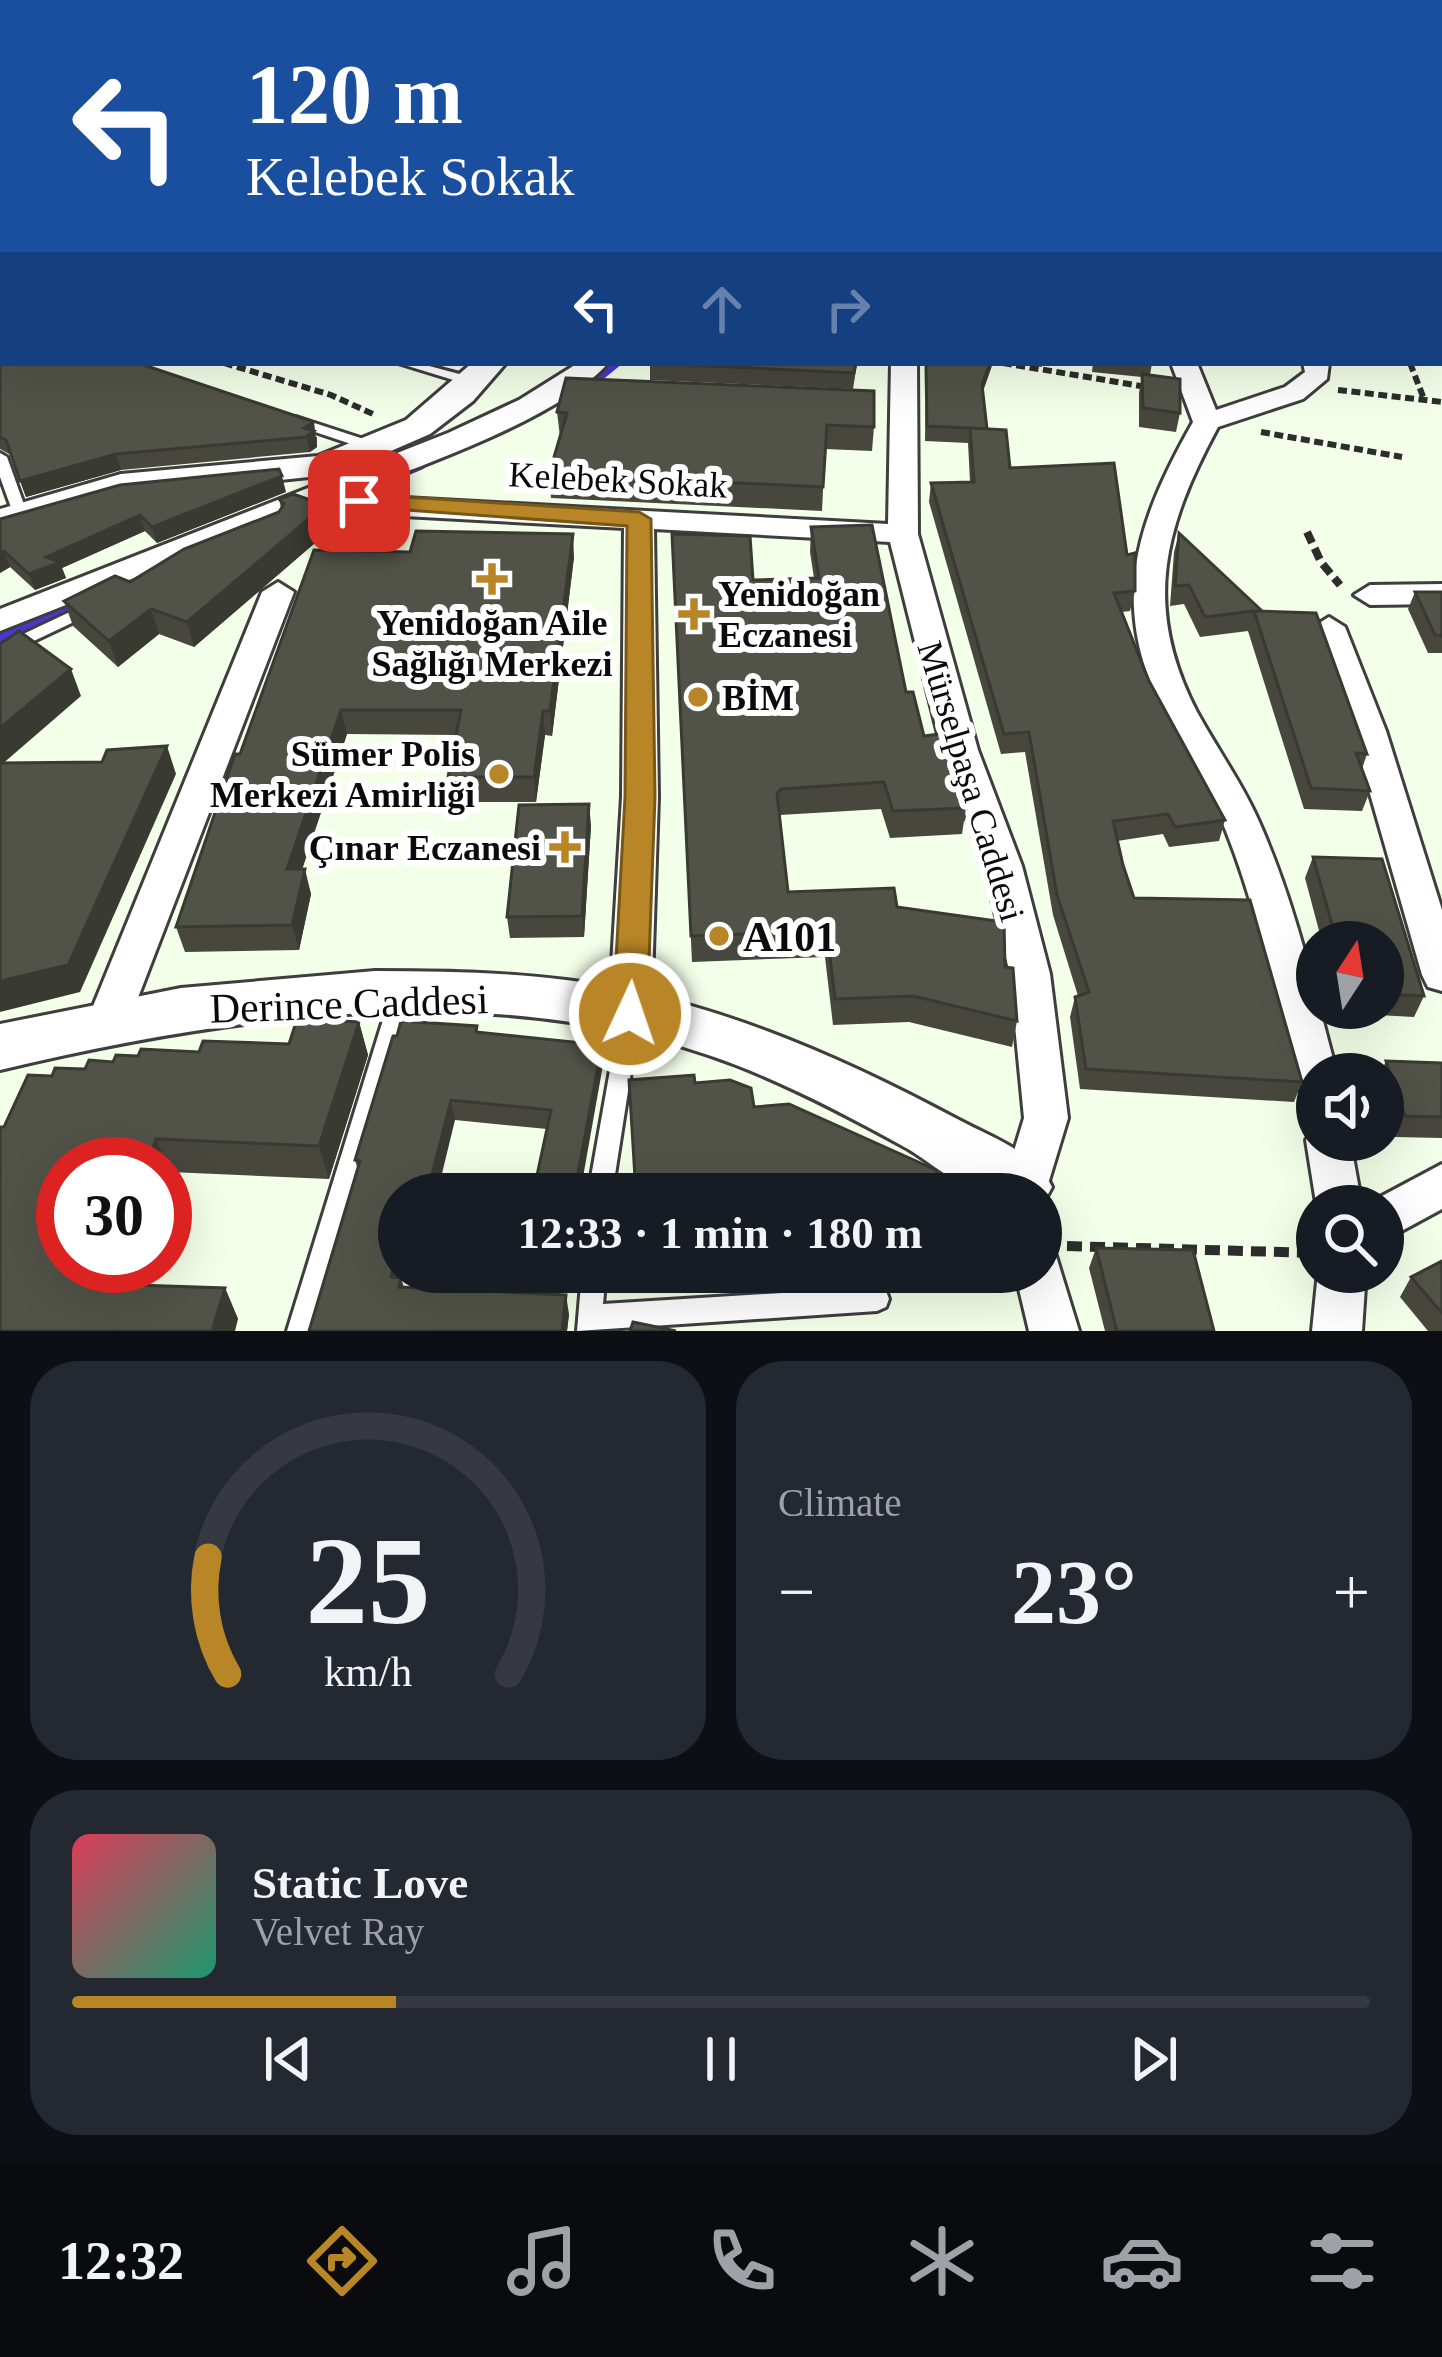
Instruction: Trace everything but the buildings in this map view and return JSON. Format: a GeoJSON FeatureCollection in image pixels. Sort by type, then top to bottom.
{"type":"FeatureCollection","features":[{"type":"Feature","properties":{"kind":"street"},"geometry":{"type":"LineString","coordinates":[[0,621],[341,479],[476,432],[562,388],[591,366]]}},
{"type":"Feature","properties":{"kind":"street","name":"Mürselpaşa Caddesi"},"geometry":{"type":"LineString","coordinates":[[903,366],[889,403],[903,534],[937,670],[1003,866],[1030,974],[1046,1118],[1029,1173]]}},
{"type":"Feature","properties":{"kind":"street"},"geometry":{"type":"LineString","coordinates":[[889,403],[920,366]]}},
{"type":"Feature","properties":{"kind":"street"},"geometry":{"type":"LineString","coordinates":[[7,513],[140,482],[291,472],[341,479],[481,372]]}},
{"type":"Feature","properties":{"kind":"street"},"geometry":{"type":"LineString","coordinates":[[1309,1053],[1246,832],[1173,698],[1148,629],[1144,592],[1157,527],[1196,392],[1311,375]]}},
{"type":"Feature","properties":{"kind":"street"},"geometry":{"type":"LineString","coordinates":[[562,388],[607,391]]}},
{"type":"Feature","properties":{"kind":"street","name":"Kelebek Sokak"},"geometry":{"type":"LineString","coordinates":[[341,479],[387,505],[903,534]]}},
{"type":"Feature","properties":{"kind":"street"},"geometry":{"type":"LineString","coordinates":[[630,1014],[640,797],[639,519]]}},
{"type":"Feature","properties":{"kind":"street"},"geometry":{"type":"LineString","coordinates":[[108,1021],[278,592]]}},
{"type":"Feature","properties":{"kind":"street"},"geometry":{"type":"LineString","coordinates":[[1370,595],[1442,595]]}},
{"type":"Feature","properties":{"kind":"street"},"geometry":{"type":"LineString","coordinates":[[1329,628],[1369,731],[1442,975]]}},
{"type":"Feature","properties":{"kind":"street","name":"Derince Caddesi"},"geometry":{"type":"LineString","coordinates":[[0,1047],[108,1021],[308,996],[450,992],[630,1014],[767,1055],[935,1133],[996,1173]]}},
{"type":"Feature","properties":{"kind":"street"},"geometry":{"type":"LineString","coordinates":[[1404,1207],[1442,1185]]}},
{"type":"Feature","properties":{"kind":"street"},"geometry":{"type":"LineString","coordinates":[[1044,1293],[1054,1331]]}},
{"type":"Feature","properties":{"kind":"street"},"geometry":{"type":"LineString","coordinates":[[1337,1331],[1340,1293]]}},
{"type":"Feature","properties":{"kind":"lane"},"geometry":{"type":"LineString","coordinates":[[430,366],[481,372]]}},
{"type":"Feature","properties":{"kind":"lane"},"geometry":{"type":"LineString","coordinates":[[289,419],[390,440]]}},
{"type":"Feature","properties":{"kind":"lane"},"geometry":{"type":"LineString","coordinates":[[0,458],[7,513]]}},
{"type":"Feature","properties":{"kind":"lane"},"geometry":{"type":"LineString","coordinates":[[199,560],[278,529]]}},
{"type":"Feature","properties":{"kind":"lane"},"geometry":{"type":"LineString","coordinates":[[0,652],[100,602]]}},
{"type":"Feature","properties":{"kind":"lane"},"geometry":{"type":"LineString","coordinates":[[299,1331],[401,993]]}},
{"type":"Feature","properties":{"kind":"lane"},"geometry":{"type":"LineString","coordinates":[[603,1173],[630,1014]]}},
{"type":"Feature","properties":{"kind":"lane"},"geometry":{"type":"LineString","coordinates":[[592,1293],[590,1324],[877,1299]]}},
{"type":"Feature","properties":{"kind":"path"},"geometry":{"type":"LineString","coordinates":[[234,366],[331,394],[390,440]]}},
{"type":"Feature","properties":{"kind":"path"},"geometry":{"type":"LineString","coordinates":[[1019,366],[1128,386],[1196,392],[1402,457]]}},
{"type":"Feature","properties":{"kind":"path"},"geometry":{"type":"LineString","coordinates":[[1411,366],[1424,399]]}},
{"type":"Feature","properties":{"kind":"path"},"geometry":{"type":"LineString","coordinates":[[1311,375],[1442,402]]}},
{"type":"Feature","properties":{"kind":"path"},"geometry":{"type":"LineString","coordinates":[[278,592],[387,505]]}},
{"type":"Feature","properties":{"kind":"path"},"geometry":{"type":"LineString","coordinates":[[1307,532],[1336,581]]}},
{"type":"Feature","properties":{"kind":"path"},"geometry":{"type":"LineString","coordinates":[[1062,1247],[1296,1252]]}},
{"type":"Feature","properties":{"kind":"waterway"},"geometry":{"type":"LineString","coordinates":[[594,381],[612,366]]}},
{"type":"Feature","properties":{"kind":"waterway"},"geometry":{"type":"LineString","coordinates":[[369,487],[421,465]]}},
{"type":"Feature","properties":{"kind":"waterway"},"geometry":{"type":"LineString","coordinates":[[0,637],[81,600]]}},
{"type":"Feature","properties":{"kind":"place","name":"Yenidoğan Aile Sağlığı Merkezi"},"geometry":{"type":"Point","coordinates":[492,579]}},
{"type":"Feature","properties":{"kind":"place","name":"Yenidoğan Eczanesi"},"geometry":{"type":"Point","coordinates":[694,614]}},
{"type":"Feature","properties":{"kind":"place","name":"BİM"},"geometry":{"type":"Point","coordinates":[698,697]}},
{"type":"Feature","properties":{"kind":"place","name":"Sümer Polis Merkezi Amirliği"},"geometry":{"type":"Point","coordinates":[499,774]}},
{"type":"Feature","properties":{"kind":"place","name":"Çınar Eczanesi"},"geometry":{"type":"Point","coordinates":[565,847]}},
{"type":"Feature","properties":{"kind":"place","name":"A101"},"geometry":{"type":"Point","coordinates":[719,936]}},
{"type":"Feature","properties":{"kind":"route"},"geometry":{"type":"LineString","coordinates":[[359,501],[639,519],[640,797],[630,1014]]}}]}
